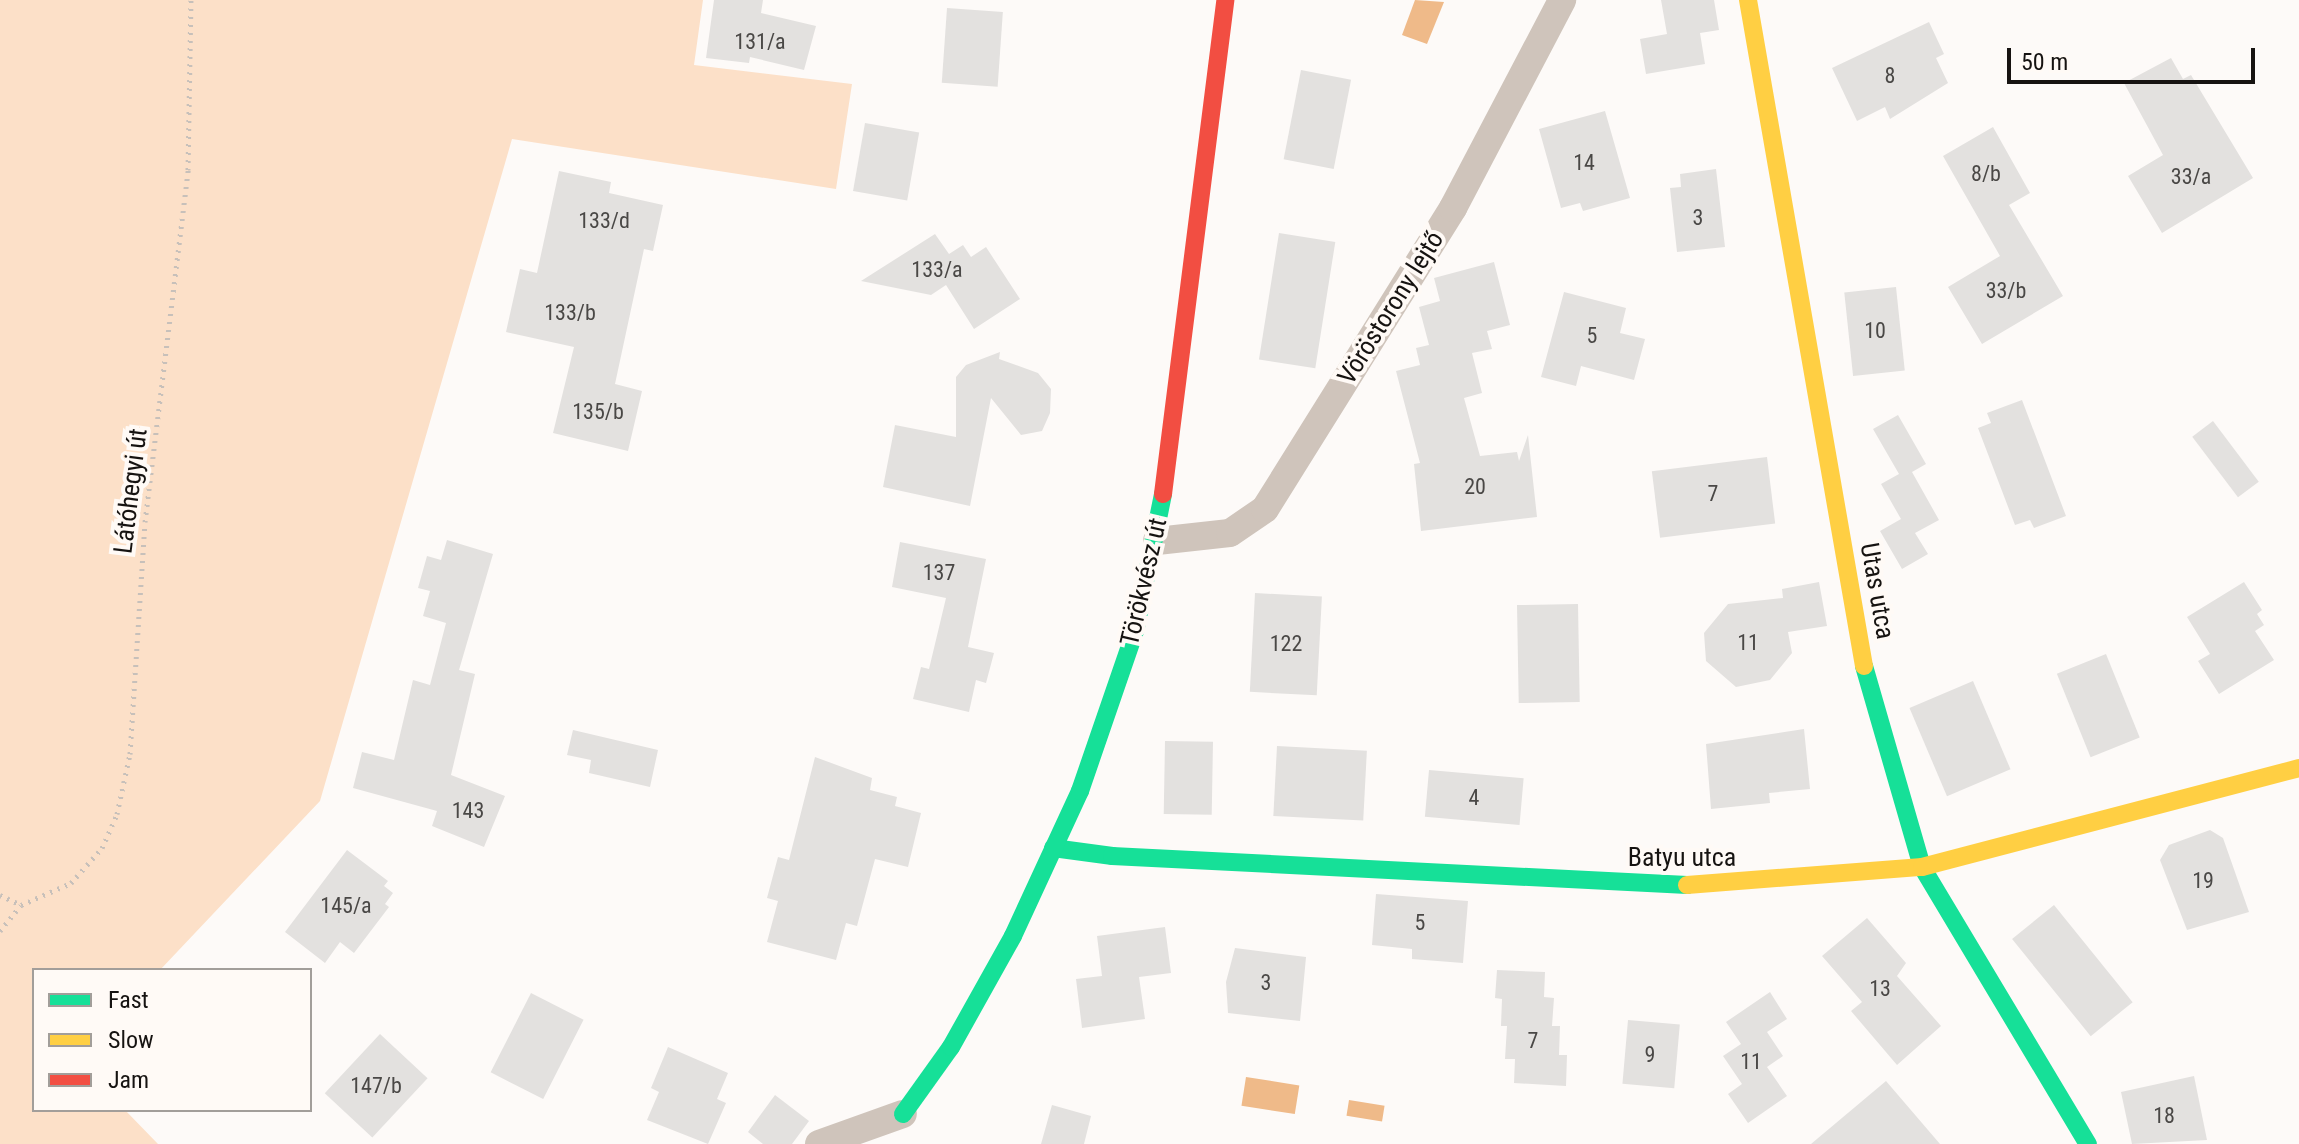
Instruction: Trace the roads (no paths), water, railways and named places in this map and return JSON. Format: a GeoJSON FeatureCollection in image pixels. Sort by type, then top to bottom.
{"type":"FeatureCollection","features":[{"type":"Feature","properties":{"kind":"street","name":"Törökvész út"},"geometry":{"type":"LineString","coordinates":[[886,1144],[959,1033],[1013,936],[1110,711],[1157,541],[1225,0]]}},
{"type":"Feature","properties":{"kind":"street","name":"Vöröstorony lejtő"},"geometry":{"type":"LineString","coordinates":[[1157,541],[1230,533],[1265,509],[1453,208],[1562,0]]}},
{"type":"Feature","properties":{"kind":"street","name":"Utas utca"},"geometry":{"type":"LineString","coordinates":[[1748,0],[1868,689],[1922,867],[2088,1144]]}},
{"type":"Feature","properties":{"kind":"street","name":"Batyu utca"},"geometry":{"type":"LineString","coordinates":[[1053,848],[1112,856],[1655,886],[1764,883],[1922,867],[2299,768]]}},
{"type":"Feature","properties":{"kind":"street"},"geometry":{"type":"LineString","coordinates":[[819,1144],[903,1114]]}}]}
